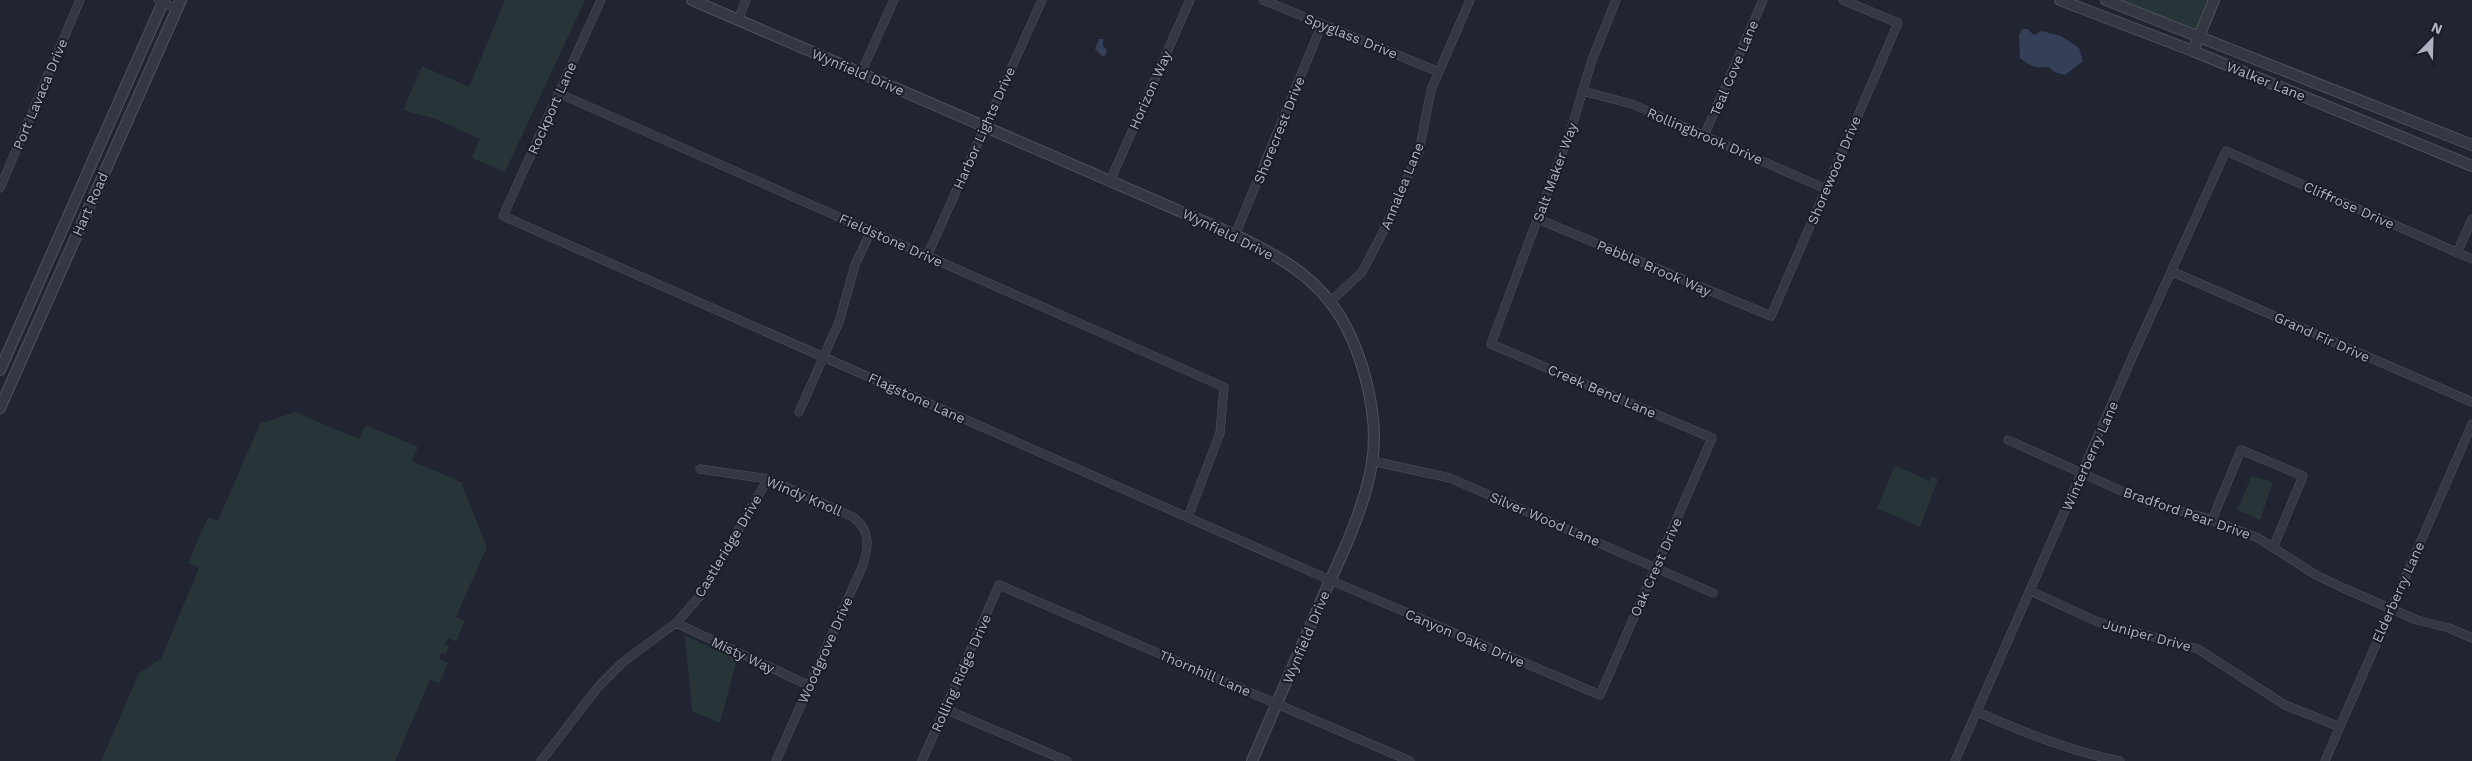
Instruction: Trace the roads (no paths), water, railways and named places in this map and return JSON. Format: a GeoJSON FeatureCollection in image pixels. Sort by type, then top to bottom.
{"type":"FeatureCollection","features":[{"type":"Feature","properties":{"kind":"street","name":"Port Lavaca Drive"},"geometry":{"type":"LineString","coordinates":[[0,188],[80,0]]}},
{"type":"Feature","properties":{"kind":"street","name":"Rockport Lane"},"geometry":{"type":"LineString","coordinates":[[503,216],[601,0]]}},
{"type":"Feature","properties":{"kind":"street","name":"Wynfield Drive"},"geometry":{"type":"LineString","coordinates":[[692,0],[1110,180],[1265,249],[1296,270],[1330,302],[1348,332],[1363,371],[1373,416],[1372,461],[1365,495],[1252,761]]}},
{"type":"Feature","properties":{"kind":"street"},"geometry":{"type":"LineString","coordinates":[[738,20],[746,0]]}},
{"type":"Feature","properties":{"kind":"street"},"geometry":{"type":"LineString","coordinates":[[862,73],[894,0]]}},
{"type":"Feature","properties":{"kind":"street","name":"Harbor Lights Drive"},"geometry":{"type":"LineString","coordinates":[[927,256],[1042,0]]}},
{"type":"Feature","properties":{"kind":"street","name":"Horizon Way"},"geometry":{"type":"LineString","coordinates":[[1110,180],[1190,0]]}},
{"type":"Feature","properties":{"kind":"street","name":"Spyglass Drive"},"geometry":{"type":"LineString","coordinates":[[1263,0],[1439,72]]}},
{"type":"Feature","properties":{"kind":"street","name":"Annalea Lane"},"geometry":{"type":"LineString","coordinates":[[1330,302],[1362,272],[1381,236],[1419,152],[1431,90],[1470,0]]}},
{"type":"Feature","properties":{"kind":"street","name":"Salt Maker Way"},"geometry":{"type":"LineString","coordinates":[[1491,344],[1571,129],[1582,91],[1616,0]]}},
{"type":"Feature","properties":{"kind":"street","name":"Teal Cove Lane"},"geometry":{"type":"LineString","coordinates":[[1704,136],[1763,0]]}},
{"type":"Feature","properties":{"kind":"street","name":"Shorewood Drive"},"geometry":{"type":"LineString","coordinates":[[1771,316],[1898,23],[1843,0]]}},
{"type":"Feature","properties":{"kind":"street","name":"Walker Lane"},"geometry":{"type":"LineString","coordinates":[[2060,0],[2193,51],[2472,166]]}},
{"type":"Feature","properties":{"kind":"street","name":"Walker Lane"},"geometry":{"type":"LineString","coordinates":[[2106,0],[2472,145]]}},
{"type":"Feature","properties":{"kind":"street"},"geometry":{"type":"LineString","coordinates":[[2193,51],[2214,0]]}},
{"type":"Feature","properties":{"kind":"street"},"geometry":{"type":"LineString","coordinates":[[162,1],[179,4]]}},
{"type":"Feature","properties":{"kind":"street","name":"Hart Road"},"geometry":{"type":"LineString","coordinates":[[0,370],[162,1]]}},
{"type":"Feature","properties":{"kind":"street","name":"Hart Road"},"geometry":{"type":"LineString","coordinates":[[0,408],[179,4]]}},
{"type":"Feature","properties":{"kind":"street","name":"Shorecrest Drive"},"geometry":{"type":"LineString","coordinates":[[1235,235],[1322,24]]}},
{"type":"Feature","properties":{"kind":"street","name":"Rollingbrook Drive"},"geometry":{"type":"LineString","coordinates":[[1582,91],[1632,104],[1826,188]]}},
{"type":"Feature","properties":{"kind":"street","name":"Fieldstone Drive"},"geometry":{"type":"LineString","coordinates":[[558,93],[1224,388],[1220,433],[1188,517]]}},
{"type":"Feature","properties":{"kind":"street","name":"Cliffrose Drive"},"geometry":{"type":"LineString","coordinates":[[2226,151],[2472,259]]}},
{"type":"Feature","properties":{"kind":"street","name":"Winterberry Lane"},"geometry":{"type":"LineString","coordinates":[[1955,761],[2135,351],[2173,272],[2226,151]]}},
{"type":"Feature","properties":{"kind":"street","name":"Flagstone Lane"},"geometry":{"type":"LineString","coordinates":[[503,216],[1330,580]]}},
{"type":"Feature","properties":{"kind":"street"},"geometry":{"type":"LineString","coordinates":[[68,218],[81,224]]}},
{"type":"Feature","properties":{"kind":"street","name":"Pebble Brook Way"},"geometry":{"type":"LineString","coordinates":[[1538,219],[1771,316]]}},
{"type":"Feature","properties":{"kind":"street"},"geometry":{"type":"LineString","coordinates":[[2457,253],[2472,219]]}},
{"type":"Feature","properties":{"kind":"street"},"geometry":{"type":"LineString","coordinates":[[799,412],[839,322],[855,266],[871,231]]}},
{"type":"Feature","properties":{"kind":"street","name":"Grand Fir Drive"},"geometry":{"type":"LineString","coordinates":[[2173,272],[2472,402]]}},
{"type":"Feature","properties":{"kind":"street","name":"Creek Bend Lane"},"geometry":{"type":"LineString","coordinates":[[1491,344],[1712,438]]}},
{"type":"Feature","properties":{"kind":"street","name":"Elderberry Lane"},"geometry":{"type":"LineString","coordinates":[[2325,761],[2472,424]]}},
{"type":"Feature","properties":{"kind":"street","name":"Oak Crest Drive"},"geometry":{"type":"LineString","coordinates":[[1600,695],[1712,438]]}},
{"type":"Feature","properties":{"kind":"street","name":"Bradford Pear Drive"},"geometry":{"type":"LineString","coordinates":[[2008,440],[2146,502],[2212,520],[2258,538],[2316,575],[2391,609],[2472,638]]}},
{"type":"Feature","properties":{"kind":"street"},"geometry":{"type":"LineString","coordinates":[[2212,520],[2241,450],[2303,476],[2273,548]]}},
{"type":"Feature","properties":{"kind":"street","name":"Silver Wood Lane"},"geometry":{"type":"LineString","coordinates":[[1372,461],[1450,478],[1713,593]]}},
{"type":"Feature","properties":{"kind":"street","name":"Windy Knoll"},"geometry":{"type":"LineString","coordinates":[[700,469],[768,479],[853,517],[862,526],[867,537]]}},
{"type":"Feature","properties":{"kind":"street","name":"Castleridge Drive"},"geometry":{"type":"LineString","coordinates":[[541,761],[598,687],[623,662],[676,623],[707,585],[768,479]]}},
{"type":"Feature","properties":{"kind":"street","name":"Woodgrove Drive"},"geometry":{"type":"LineString","coordinates":[[776,761],[862,567],[867,552],[867,537]]}},
{"type":"Feature","properties":{"kind":"street","name":"Canyon Oaks Drive"},"geometry":{"type":"LineString","coordinates":[[1330,580],[1600,695]]}},
{"type":"Feature","properties":{"kind":"street","name":"Thornhill Lane"},"geometry":{"type":"LineString","coordinates":[[999,585],[1410,761]]}},
{"type":"Feature","properties":{"kind":"street","name":"Rolling Ridge Drive"},"geometry":{"type":"LineString","coordinates":[[922,761],[999,585]]}},
{"type":"Feature","properties":{"kind":"street","name":"Juniper Drive"},"geometry":{"type":"LineString","coordinates":[[2031,591],[2098,622],[2198,649],[2285,705],[2340,727]]}},
{"type":"Feature","properties":{"kind":"street","name":"Misty Way"},"geometry":{"type":"LineString","coordinates":[[676,623],[810,686]]}},
{"type":"Feature","properties":{"kind":"street"},"geometry":{"type":"LineString","coordinates":[[945,709],[1067,761]]}},
{"type":"Feature","properties":{"kind":"street"},"geometry":{"type":"LineString","coordinates":[[1977,712],[2044,740],[2089,755],[2120,761]]}},
{"type":"Feature","properties":{"kind":"water"},"geometry":{"type":"Polygon","coordinates":[[[2022,29],[2027,29],[2034,35],[2042,31],[2061,36],[2079,48],[2083,61],[2065,75],[2054,72],[2049,67],[2031,65],[2020,58],[2019,36],[2022,29]]]}},
{"type":"Feature","properties":{"kind":"water"},"geometry":{"type":"Polygon","coordinates":[[[1099,39],[1103,39],[1103,46],[1107,50],[1105,56],[1102,56],[1095,49],[1099,39]]]}}]}
